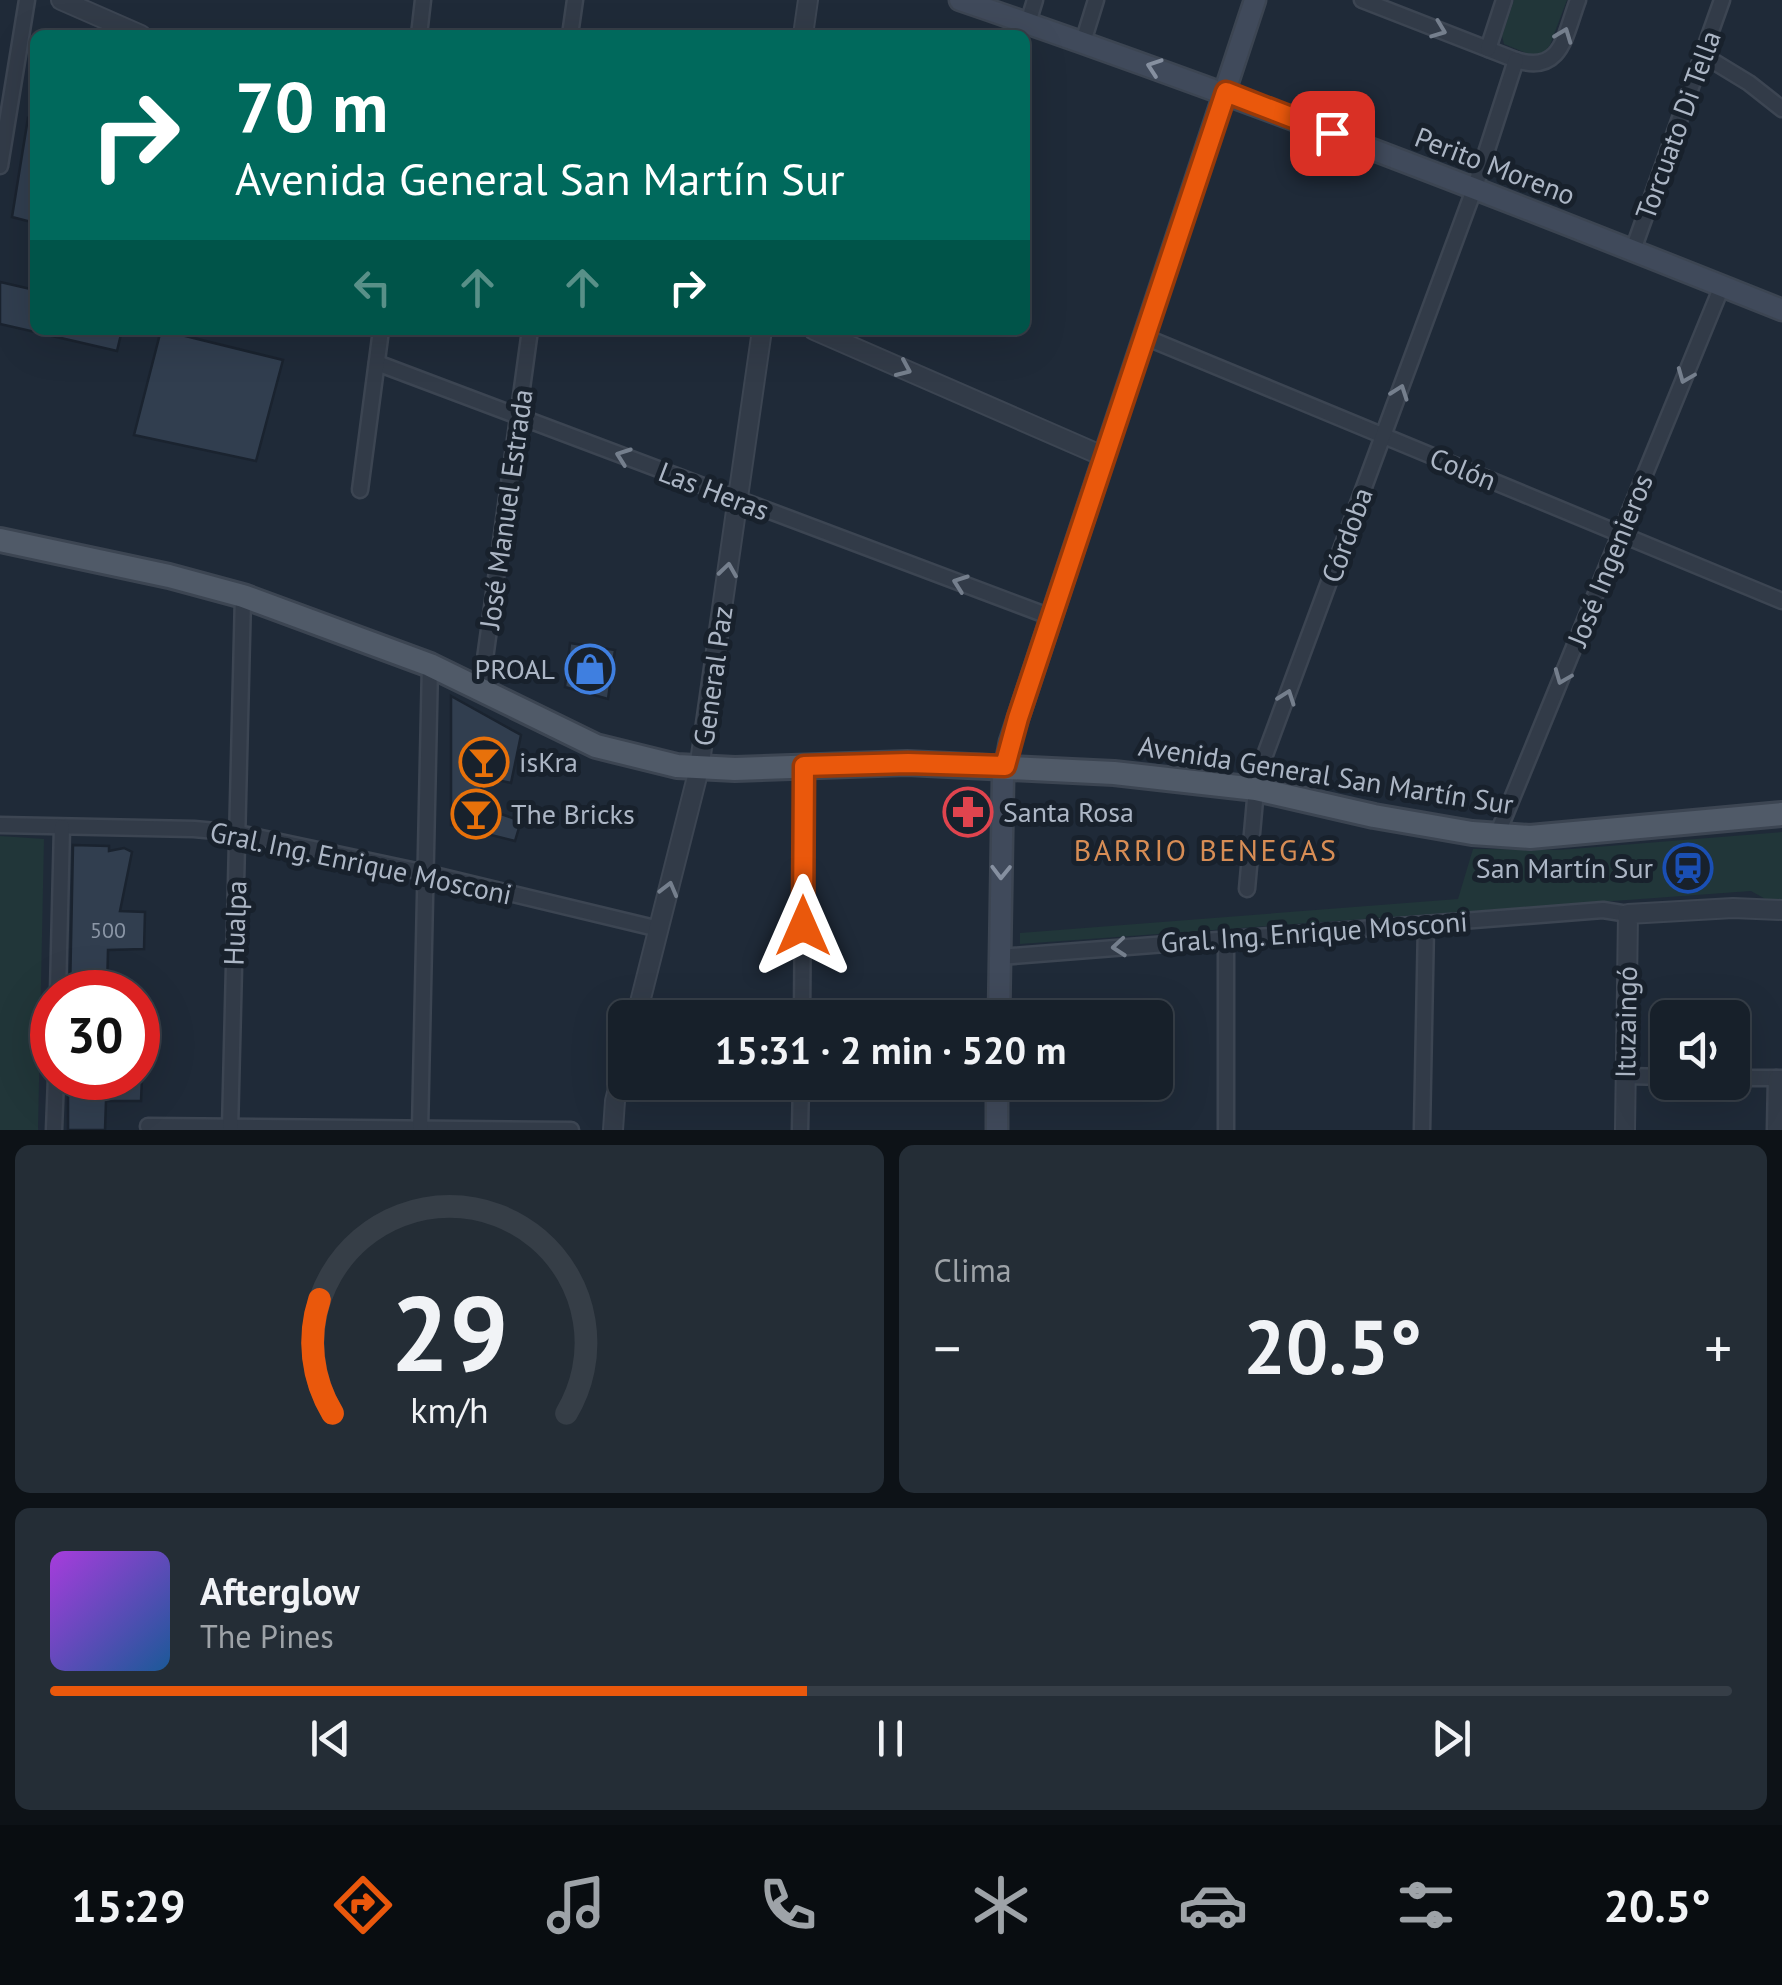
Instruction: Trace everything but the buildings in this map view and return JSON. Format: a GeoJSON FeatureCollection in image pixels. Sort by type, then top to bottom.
{"type":"FeatureCollection","features":[{"type":"Feature","properties":{"kind":"main road","name":"Perito Moreno"},"geometry":{"type":"LineString","coordinates":[[960,0],[1226,92],[1782,310]]}},
{"type":"Feature","properties":{"kind":"main road"},"geometry":{"type":"LineString","coordinates":[[999,1000],[1005,766],[1255,0]]}},
{"type":"Feature","properties":{"kind":"main road","name":"Avenida General San Martín Sur"},"geometry":{"type":"LineString","coordinates":[[0,540],[243,596],[430,665],[596,746],[700,768],[908,763],[1114,773],[1256,789],[1374,816],[1530,837],[1782,814]]}},
{"type":"Feature","properties":{"kind":"main road"},"geometry":{"type":"LineString","coordinates":[[997,1130],[998,1100]]}},
{"type":"Feature","properties":{"kind":"street"},"geometry":{"type":"LineString","coordinates":[[0,166],[27,0]]}},
{"type":"Feature","properties":{"kind":"street"},"geometry":{"type":"LineString","coordinates":[[61,0],[129,30]]}},
{"type":"Feature","properties":{"kind":"street"},"geometry":{"type":"LineString","coordinates":[[420,30],[423,0]]}},
{"type":"Feature","properties":{"kind":"street"},"geometry":{"type":"LineString","coordinates":[[571,30],[575,0]]}},
{"type":"Feature","properties":{"kind":"street"},"geometry":{"type":"LineString","coordinates":[[804,30],[808,0]]}},
{"type":"Feature","properties":{"kind":"street"},"geometry":{"type":"LineString","coordinates":[[1028,23],[1035,0]]}},
{"type":"Feature","properties":{"kind":"street"},"geometry":{"type":"LineString","coordinates":[[1083,42],[1096,0]]}},
{"type":"Feature","properties":{"kind":"street"},"geometry":{"type":"LineString","coordinates":[[1362,0],[1381,3],[1516,60],[1544,64],[1559,48],[1578,0]]}},
{"type":"Feature","properties":{"kind":"street"},"geometry":{"type":"LineString","coordinates":[[1488,49],[1504,0]]}},
{"type":"Feature","properties":{"kind":"street","name":"Torcuato Di Tella"},"geometry":{"type":"LineString","coordinates":[[1633,250],[1722,0]]}},
{"type":"Feature","properties":{"kind":"street"},"geometry":{"type":"LineString","coordinates":[[1703,55],[1782,109]]}},
{"type":"Feature","properties":{"kind":"street","name":"Córdoba"},"geometry":{"type":"LineString","coordinates":[[1246,889],[1256,789],[1266,755],[1474,187],[1516,60]]}},
{"type":"Feature","properties":{"kind":"street","name":"José Ingenieros"},"geometry":{"type":"LineString","coordinates":[[1497,835],[1722,286]]}},
{"type":"Feature","properties":{"kind":"street"},"geometry":{"type":"LineString","coordinates":[[360,490],[381,335]]}},
{"type":"Feature","properties":{"kind":"street","name":"José Manuel Estrada"},"geometry":{"type":"LineString","coordinates":[[481,688],[529,335]]}},
{"type":"Feature","properties":{"kind":"street","name":"General Paz"},"geometry":{"type":"LineString","coordinates":[[641,1000],[700,768],[761,335]]}},
{"type":"Feature","properties":{"kind":"street"},"geometry":{"type":"LineString","coordinates":[[825,335],[1105,457]]}},
{"type":"Feature","properties":{"kind":"street","name":"Colón"},"geometry":{"type":"LineString","coordinates":[[1145,336],[1782,602]]}},
{"type":"Feature","properties":{"kind":"street","name":"Las Heras"},"geometry":{"type":"LineString","coordinates":[[377,363],[1051,616]]}},
{"type":"Feature","properties":{"kind":"street","name":"Hualpa"},"geometry":{"type":"LineString","coordinates":[[230,1128],[243,596]]}},
{"type":"Feature","properties":{"kind":"street"},"geometry":{"type":"LineString","coordinates":[[420,1129],[430,665]]}},
{"type":"Feature","properties":{"kind":"street"},"geometry":{"type":"LineString","coordinates":[[802,1000],[804,766]]}},
{"type":"Feature","properties":{"kind":"street","name":"Gral. Ing. Enrique Mosconi"},"geometry":{"type":"LineString","coordinates":[[0,825],[238,833],[659,929]]}},
{"type":"Feature","properties":{"kind":"street"},"geometry":{"type":"LineString","coordinates":[[59,970],[62,827]]}},
{"type":"Feature","properties":{"kind":"street"},"geometry":{"type":"LineString","coordinates":[[1628,914],[1732,908],[1782,910]]}},
{"type":"Feature","properties":{"kind":"street","name":"Gral. Ing. Enrique Mosconi"},"geometry":{"type":"LineString","coordinates":[[1000,957],[1603,910],[1628,914]]}},
{"type":"Feature","properties":{"kind":"street","name":"Ituzaingó"},"geometry":{"type":"LineString","coordinates":[[1624,1130],[1628,914]]}},
{"type":"Feature","properties":{"kind":"street"},"geometry":{"type":"LineString","coordinates":[[1422,1130],[1426,924]]}},
{"type":"Feature","properties":{"kind":"street"},"geometry":{"type":"LineString","coordinates":[[1226,938],[1226,1130]]}},
{"type":"Feature","properties":{"kind":"street"},"geometry":{"type":"LineString","coordinates":[[1626,1076],[1650,1077]]}},
{"type":"Feature","properties":{"kind":"street"},"geometry":{"type":"LineString","coordinates":[[1750,1078],[1779,1078],[1775,1130]]}},
{"type":"Feature","properties":{"kind":"street"},"geometry":{"type":"LineString","coordinates":[[54,1130],[55,1100]]}},
{"type":"Feature","properties":{"kind":"street"},"geometry":{"type":"LineString","coordinates":[[613,1130],[614,1100]]}},
{"type":"Feature","properties":{"kind":"street"},"geometry":{"type":"LineString","coordinates":[[800,1130],[801,1100]]}},
{"type":"Feature","properties":{"kind":"street"},"geometry":{"type":"LineString","coordinates":[[148,1126],[571,1130]]}},
{"type":"Feature","properties":{"kind":"green space"},"geometry":{"type":"Polygon","coordinates":[[[1514,0],[1567,0],[1544,53],[1531,55],[1504,44],[1502,36],[1514,0]]]}},
{"type":"Feature","properties":{"kind":"green space"},"geometry":{"type":"Polygon","coordinates":[[[1782,832],[1782,901],[1771,902],[1751,891],[1020,944],[1020,933],[1458,899],[1473,849],[1559,850],[1782,832]]]}},
{"type":"Feature","properties":{"kind":"green space"},"geometry":{"type":"Polygon","coordinates":[[[0,836],[44,839],[41,970],[30,970],[30,1100],[39,1100],[38,1130],[0,1130],[0,836]]]}},
{"type":"Feature","properties":{"kind":"place","name":"PROAL"},"geometry":{"type":"Point","coordinates":[590,669]}},
{"type":"Feature","properties":{"kind":"place","name":"isKra"},"geometry":{"type":"Point","coordinates":[484,762]}},
{"type":"Feature","properties":{"kind":"place","name":"Santa Rosa"},"geometry":{"type":"Point","coordinates":[968,812]}},
{"type":"Feature","properties":{"kind":"place","name":"The Bricks"},"geometry":{"type":"Point","coordinates":[476,814]}},
{"type":"Feature","properties":{"kind":"place","name":"San Martín Sur"},"geometry":{"type":"Point","coordinates":[1688,868]}},
{"type":"Feature","properties":{"kind":"district","name":"BARRIO BENEGAS"},"geometry":{"type":"Point","coordinates":[1206,851]}},
{"type":"Feature","properties":{"kind":"route"},"geometry":{"type":"LineString","coordinates":[[803,926],[804,766],[1005,766],[1226,92],[1332,133]]}}]}
